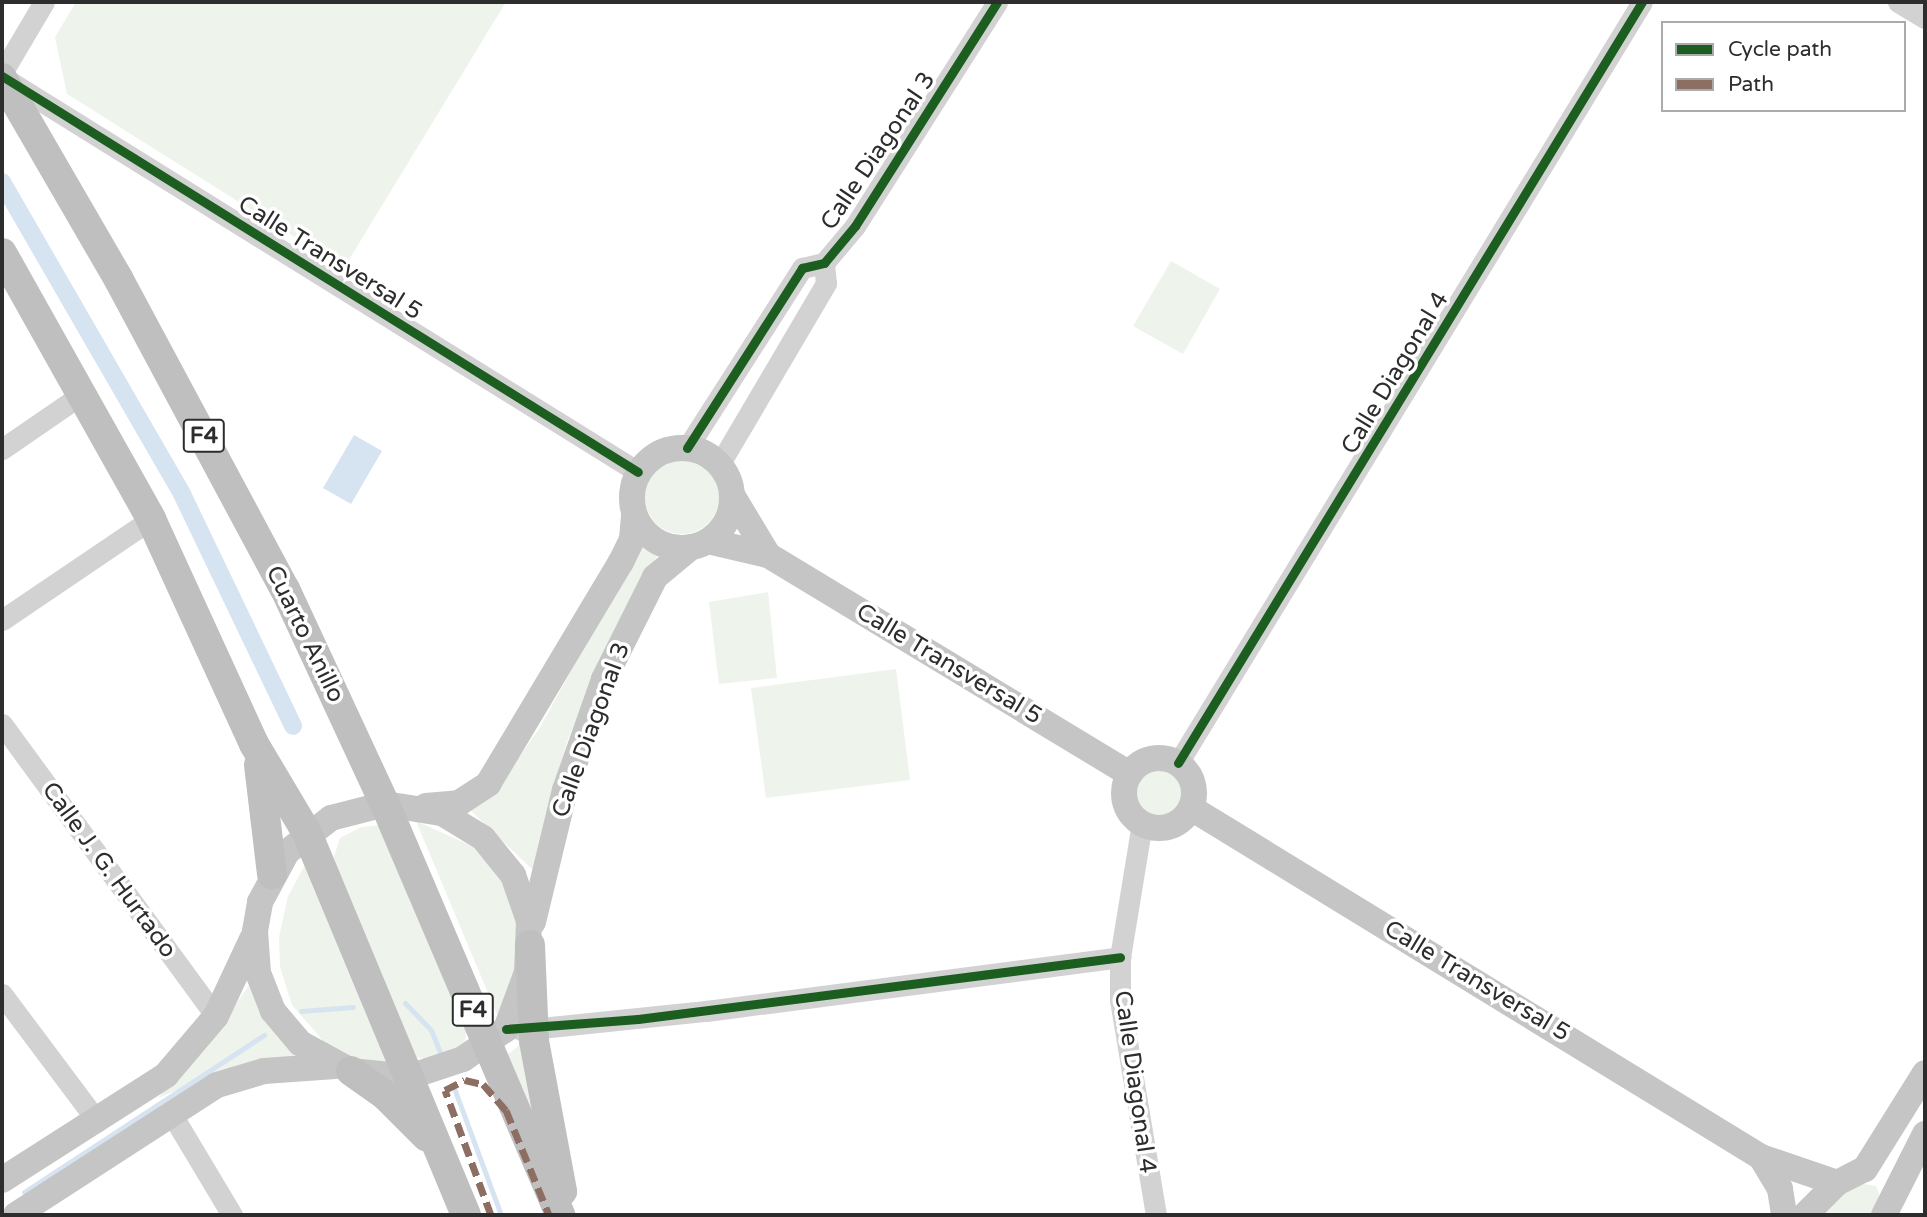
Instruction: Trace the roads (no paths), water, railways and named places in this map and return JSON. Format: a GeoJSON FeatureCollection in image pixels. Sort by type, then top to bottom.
{"type":"FeatureCollection","features":[{"type":"Feature","properties":{"kind":"highway","name":"Cuarto Anillo"},"geometry":{"type":"LineString","coordinates":[[2,76],[119,280],[233,492],[290,600],[385,804],[509,1034],[559,1215]]}},
{"type":"Feature","properties":{"kind":"highway"},"geometry":{"type":"LineString","coordinates":[[2,253],[151,519],[254,744],[307,833],[466,1215]]}},
{"type":"Feature","properties":{"kind":"highway"},"geometry":{"type":"LineString","coordinates":[[254,744],[272,874]]}},
{"type":"Feature","properties":{"kind":"highway"},"geometry":{"type":"LineString","coordinates":[[530,939],[509,1034],[567,1215]]}},
{"type":"Feature","properties":{"kind":"highway"},"geometry":{"type":"LineString","coordinates":[[343,1069],[385,1095],[439,1149]]}},
{"type":"Feature","properties":{"kind":"main road"},"geometry":{"type":"LineString","coordinates":[[687,448],[719,465],[732,495],[726,521],[700,544],[657,542],[634,515],[631,498],[638,472],[659,453],[687,448]]}},
{"type":"Feature","properties":{"kind":"main road","name":"Calle Transversal 5"},"geometry":{"type":"LineString","coordinates":[[732,495],[768,555]]}},
{"type":"Feature","properties":{"kind":"main road","name":"Calle Diagonal 3"},"geometry":{"type":"LineString","coordinates":[[419,806],[459,803],[488,784],[523,732],[621,562],[632,539],[634,515]]}},
{"type":"Feature","properties":{"kind":"main road","name":"Calle Transversal 5"},"geometry":{"type":"LineString","coordinates":[[700,544],[768,555],[1130,774]]}},
{"type":"Feature","properties":{"kind":"main road","name":"Calle Diagonal 3"},"geometry":{"type":"LineString","coordinates":[[530,939],[565,790],[604,680],[655,577],[700,544]]}},
{"type":"Feature","properties":{"kind":"main road"},"geometry":{"type":"LineString","coordinates":[[1147,760],[1178,763],[1192,778],[1191,808],[1175,824],[1152,827],[1142,823],[1127,806],[1124,795],[1130,774],[1147,760]]}},
{"type":"Feature","properties":{"kind":"main road"},"geometry":{"type":"LineString","coordinates":[[2,1180],[166,1075],[216,1016],[254,931],[272,874],[307,833],[357,808],[385,804],[419,806],[464,824],[500,855],[523,897],[530,939]]}},
{"type":"Feature","properties":{"kind":"main road","name":"Calle Transversal 5"},"geometry":{"type":"LineString","coordinates":[[1191,808],[1761,1157],[1837,1183]]}},
{"type":"Feature","properties":{"kind":"main road"},"geometry":{"type":"LineString","coordinates":[[254,931],[258,973],[273,1011],[300,1043],[343,1069]]}},
{"type":"Feature","properties":{"kind":"main road"},"geometry":{"type":"LineString","coordinates":[[29,1211],[171,1113],[217,1086],[264,1071],[343,1069],[409,1077],[455,1063],[509,1034]]}},
{"type":"Feature","properties":{"kind":"main road"},"geometry":{"type":"LineString","coordinates":[[1805,1215],[1837,1183],[1865,1169],[1925,1073]]}},
{"type":"Feature","properties":{"kind":"main road"},"geometry":{"type":"LineString","coordinates":[[1887,1207],[1925,1134]]}},
{"type":"Feature","properties":{"kind":"main road","name":"Calle Transversal 5"},"geometry":{"type":"LineString","coordinates":[[1761,1157],[1780,1189],[1784,1215]]}},
{"type":"Feature","properties":{"kind":"main road"},"geometry":{"type":"LineString","coordinates":[[1865,1169],[1884,1179],[1887,1207]]}},
{"type":"Feature","properties":{"kind":"street"},"geometry":{"type":"LineString","coordinates":[[2,76],[44,2]]}},
{"type":"Feature","properties":{"kind":"street","name":"Calle Diagonal 3"},"geometry":{"type":"LineString","coordinates":[[687,448],[802,268],[824,263],[862,215],[997,2]]}},
{"type":"Feature","properties":{"kind":"street","name":"Calle Diagonal 4"},"geometry":{"type":"LineString","coordinates":[[1178,763],[1642,2]]}},
{"type":"Feature","properties":{"kind":"street"},"geometry":{"type":"LineString","coordinates":[[1898,2],[1925,18]]}},
{"type":"Feature","properties":{"kind":"street","name":"Calle Transversal 5"},"geometry":{"type":"LineString","coordinates":[[2,76],[638,472]]}},
{"type":"Feature","properties":{"kind":"street","name":"Calle Diagonal 3"},"geometry":{"type":"LineString","coordinates":[[719,465],[826,283],[824,263]]}},
{"type":"Feature","properties":{"kind":"street"},"geometry":{"type":"LineString","coordinates":[[766,323],[792,339]]}},
{"type":"Feature","properties":{"kind":"street"},"geometry":{"type":"LineString","coordinates":[[2,449],[82,394]]}},
{"type":"Feature","properties":{"kind":"street"},"geometry":{"type":"LineString","coordinates":[[2,620],[151,519]]}},
{"type":"Feature","properties":{"kind":"street","name":"Calle J. G. Hurtado"},"geometry":{"type":"LineString","coordinates":[[2,724],[216,1016]]}},
{"type":"Feature","properties":{"kind":"street","name":"Calle Diagonal 4"},"geometry":{"type":"LineString","coordinates":[[1142,823],[1120,957],[1124,1045],[1156,1215]]}},
{"type":"Feature","properties":{"kind":"street"},"geometry":{"type":"LineString","coordinates":[[509,1034],[1120,957]]}},
{"type":"Feature","properties":{"kind":"street"},"geometry":{"type":"LineString","coordinates":[[2,995],[97,1121]]}},
{"type":"Feature","properties":{"kind":"street"},"geometry":{"type":"LineString","coordinates":[[171,1113],[232,1215]]}},
{"type":"Feature","properties":{"kind":"water"},"geometry":{"type":"Polygon","coordinates":[[[354,435],[382,451],[351,504],[323,488],[354,435]]]}},
{"type":"Feature","properties":{"kind":"waterway"},"geometry":{"type":"LineString","coordinates":[[2,182],[182,494],[293,726]]}},
{"type":"Feature","properties":{"kind":"waterway"},"geometry":{"type":"LineString","coordinates":[[405,1003],[431,1030],[441,1055]]}},
{"type":"Feature","properties":{"kind":"waterway"},"geometry":{"type":"LineString","coordinates":[[301,1011],[353,1007]]}},
{"type":"Feature","properties":{"kind":"waterway"},"geometry":{"type":"LineString","coordinates":[[24,1192],[264,1035]]}},
{"type":"Feature","properties":{"kind":"waterway"},"geometry":{"type":"LineString","coordinates":[[454,1088],[501,1215]]}}]}
